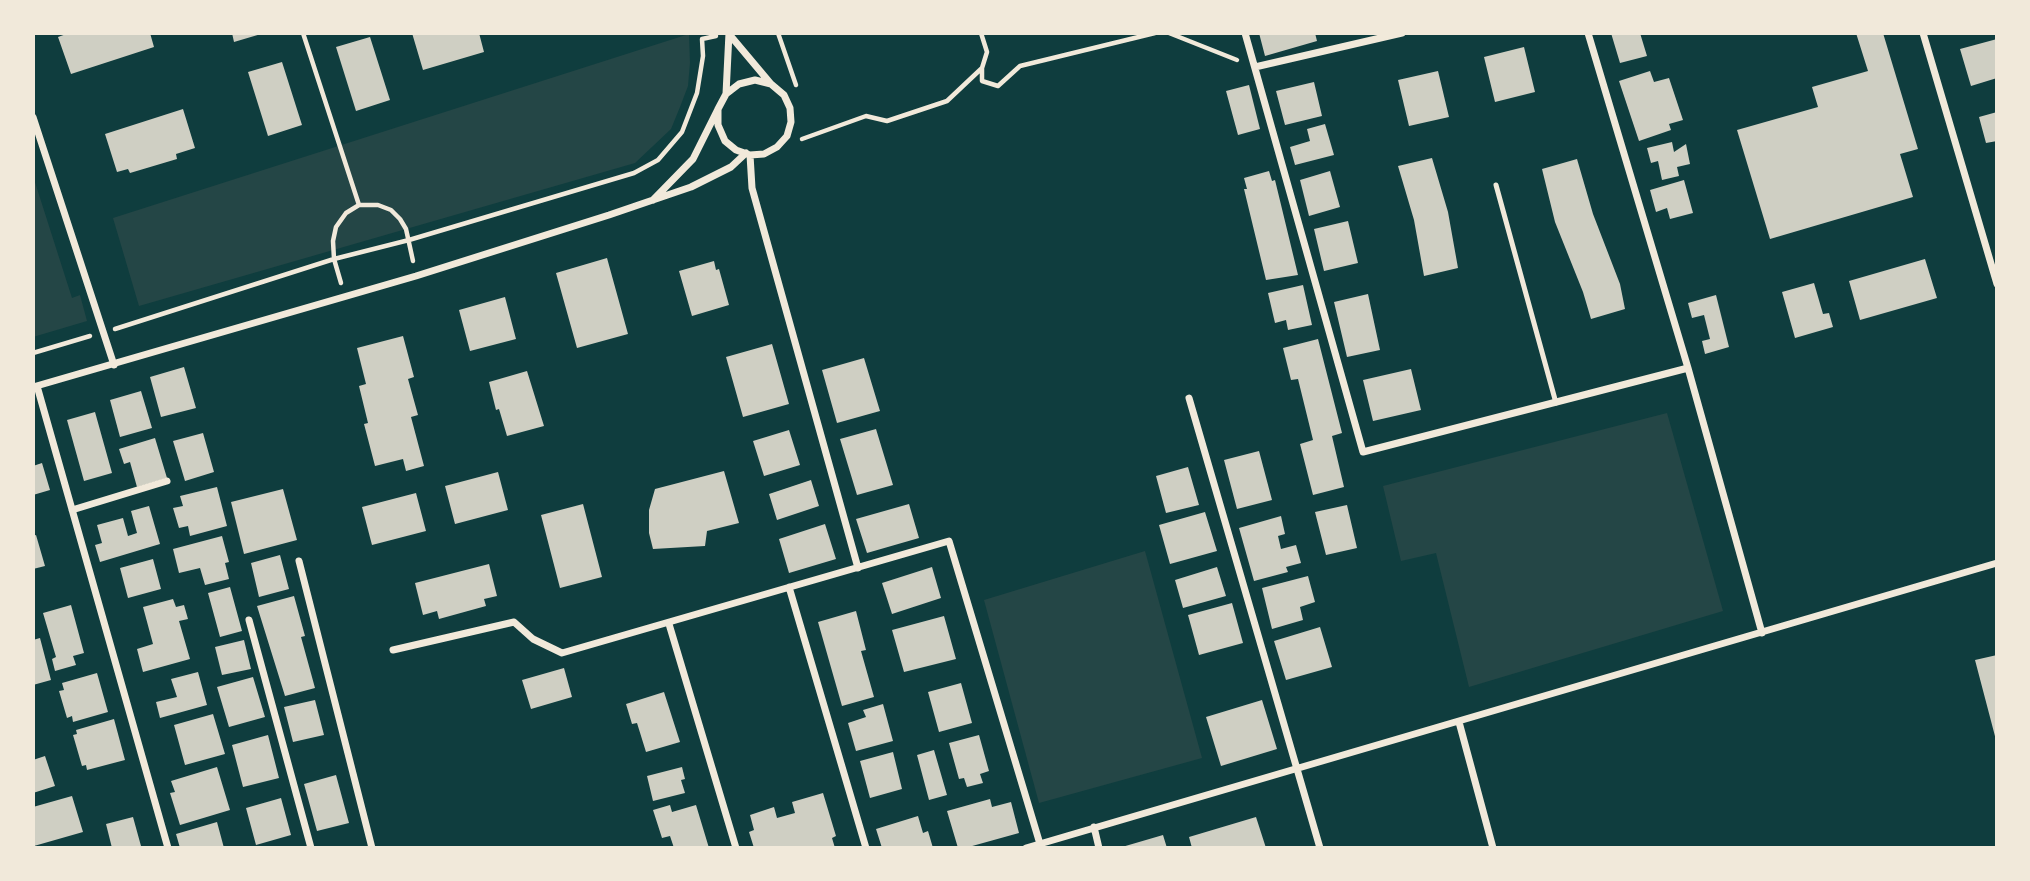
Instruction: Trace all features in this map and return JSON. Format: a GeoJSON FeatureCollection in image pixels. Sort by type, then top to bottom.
{"type":"FeatureCollection","features":[{"type":"Feature","properties":{"kind":"street"},"geometry":{"type":"LineString","coordinates":[[718,109],[718,125],[725,141],[736,150],[748,154],[764,154],[777,147],[787,136],[791,122],[790,108],[784,95],[771,84],[729,33]]}},
{"type":"Feature","properties":{"kind":"street"},"geometry":{"type":"LineString","coordinates":[[726,94],[729,33]]}},
{"type":"Feature","properties":{"kind":"street"},"geometry":{"type":"LineString","coordinates":[[1245,33],[1363,452],[1688,368]]}},
{"type":"Feature","properties":{"kind":"street"},"geometry":{"type":"LineString","coordinates":[[1255,67],[1402,33]]}},
{"type":"Feature","properties":{"kind":"street"},"geometry":{"type":"LineString","coordinates":[[1588,33],[1688,368],[1762,632]]}},
{"type":"Feature","properties":{"kind":"street"},"geometry":{"type":"LineString","coordinates":[[1923,33],[1997,284]]}},
{"type":"Feature","properties":{"kind":"street"},"geometry":{"type":"LineString","coordinates":[[652,201],[693,159],[726,94],[738,84],[755,80],[771,84]]}},
{"type":"Feature","properties":{"kind":"street"},"geometry":{"type":"LineString","coordinates":[[33,117],[114,365]]}},
{"type":"Feature","properties":{"kind":"street"},"geometry":{"type":"LineString","coordinates":[[168,848],[35,387],[416,276],[652,201],[691,187],[731,167],[748,154]]}},
{"type":"Feature","properties":{"kind":"street"},"geometry":{"type":"LineString","coordinates":[[748,154],[752,188],[858,568]]}},
{"type":"Feature","properties":{"kind":"street"},"geometry":{"type":"LineString","coordinates":[[1189,398],[1320,848]]}},
{"type":"Feature","properties":{"kind":"street"},"geometry":{"type":"LineString","coordinates":[[72,510],[167,481]]}},
{"type":"Feature","properties":{"kind":"street"},"geometry":{"type":"LineString","coordinates":[[393,650],[514,622],[533,639],[562,653],[949,541],[1040,844]]}},
{"type":"Feature","properties":{"kind":"street"},"geometry":{"type":"LineString","coordinates":[[299,561],[372,848]]}},
{"type":"Feature","properties":{"kind":"street"},"geometry":{"type":"LineString","coordinates":[[1026,848],[1997,563]]}},
{"type":"Feature","properties":{"kind":"street"},"geometry":{"type":"LineString","coordinates":[[789,587],[866,848]]}},
{"type":"Feature","properties":{"kind":"street"},"geometry":{"type":"LineString","coordinates":[[249,620],[311,848]]}},
{"type":"Feature","properties":{"kind":"street"},"geometry":{"type":"LineString","coordinates":[[669,624],[736,848]]}},
{"type":"Feature","properties":{"kind":"street"},"geometry":{"type":"LineString","coordinates":[[1459,722],[1493,848]]}},
{"type":"Feature","properties":{"kind":"street"},"geometry":{"type":"LineString","coordinates":[[1094,827],[1099,848]]}},
{"type":"Feature","properties":{"kind":"lane"},"geometry":{"type":"LineString","coordinates":[[1496,185],[1556,402]]}},
{"type":"Feature","properties":{"kind":"path"},"geometry":{"type":"LineString","coordinates":[[303,33],[359,205]]}},
{"type":"Feature","properties":{"kind":"path"},"geometry":{"type":"LineString","coordinates":[[33,353],[334,259],[409,240],[634,173],[658,160],[682,132],[697,93],[703,56],[702,39],[729,33]]}},
{"type":"Feature","properties":{"kind":"path"},"geometry":{"type":"LineString","coordinates":[[981,33],[987,52],[982,68],[982,81],[998,86],[1020,66],[1155,33]]}},
{"type":"Feature","properties":{"kind":"path"},"geometry":{"type":"LineString","coordinates":[[1169,33],[1255,67]]}},
{"type":"Feature","properties":{"kind":"path"},"geometry":{"type":"LineString","coordinates":[[800,140],[866,116],[887,121],[947,101],[982,68]]}},
{"type":"Feature","properties":{"kind":"path"},"geometry":{"type":"LineString","coordinates":[[345,296],[334,259],[333,241],[336,227],[346,213],[359,205],[378,205],[391,210],[406,229],[416,276]]}},
{"type":"Feature","properties":{"kind":"shaded area"},"geometry":{"type":"Polygon","coordinates":[[[689,34],[688,86],[671,129],[635,163],[139,306],[113,218],[689,34]]]}},
{"type":"Feature","properties":{"kind":"shaded area"},"geometry":{"type":"Polygon","coordinates":[[[33,176],[72,298],[80,295],[87,321],[33,337],[33,176]]]}},
{"type":"Feature","properties":{"kind":"shaded area"},"geometry":{"type":"Polygon","coordinates":[[[1667,413],[1723,611],[1469,687],[1436,553],[1401,561],[1383,486],[1667,413]]]}},
{"type":"Feature","properties":{"kind":"shaded area"},"geometry":{"type":"Polygon","coordinates":[[[1145,551],[1202,758],[1039,803],[984,600],[1145,551]]]}},
{"type":"Feature","properties":{"kind":"building"},"geometry":{"type":"Polygon","coordinates":[[[69,33],[150,33],[154,47],[71,74],[58,37],[69,33]]]}},
{"type":"Feature","properties":{"kind":"building"},"geometry":{"type":"Polygon","coordinates":[[[232,33],[261,33],[261,34],[234,42],[232,33]]]}},
{"type":"Feature","properties":{"kind":"building"},"geometry":{"type":"Polygon","coordinates":[[[412,33],[479,33],[484,52],[423,70],[412,33]]]}},
{"type":"Feature","properties":{"kind":"building"},"geometry":{"type":"Polygon","coordinates":[[[1259,33],[1315,33],[1317,41],[1265,56],[1259,33]]]}},
{"type":"Feature","properties":{"kind":"building"},"geometry":{"type":"Polygon","coordinates":[[[1611,33],[1640,33],[1647,56],[1620,63],[1611,33]]]}},
{"type":"Feature","properties":{"kind":"building"},"geometry":{"type":"Polygon","coordinates":[[[1856,33],[1883,33],[1918,149],[1900,154],[1913,197],[1770,239],[1737,130],[1818,107],[1812,87],[1868,71],[1856,33]]]}},
{"type":"Feature","properties":{"kind":"building"},"geometry":{"type":"Polygon","coordinates":[[[370,37],[390,100],[356,111],[336,47],[370,37]]]}},
{"type":"Feature","properties":{"kind":"building"},"geometry":{"type":"Polygon","coordinates":[[[1997,39],[1997,78],[1971,86],[1960,49],[1997,39]]]}},
{"type":"Feature","properties":{"kind":"building"},"geometry":{"type":"Polygon","coordinates":[[[1524,47],[1535,92],[1495,102],[1484,57],[1524,47]]]}},
{"type":"Feature","properties":{"kind":"building"},"geometry":{"type":"Polygon","coordinates":[[[282,62],[302,125],[268,136],[248,72],[282,62]]]}},
{"type":"Feature","properties":{"kind":"building"},"geometry":{"type":"Polygon","coordinates":[[[1438,71],[1449,117],[1409,126],[1398,80],[1438,71]]]}},
{"type":"Feature","properties":{"kind":"building"},"geometry":{"type":"Polygon","coordinates":[[[1650,71],[1654,82],[1669,78],[1683,120],[1669,124],[1671,130],[1639,141],[1619,81],[1650,71]]]}},
{"type":"Feature","properties":{"kind":"building"},"geometry":{"type":"Polygon","coordinates":[[[1314,82],[1322,116],[1285,125],[1276,91],[1314,82]]]}},
{"type":"Feature","properties":{"kind":"building"},"geometry":{"type":"Polygon","coordinates":[[[1249,85],[1260,129],[1238,135],[1226,91],[1249,85]]]}},
{"type":"Feature","properties":{"kind":"building"},"geometry":{"type":"Polygon","coordinates":[[[183,109],[195,148],[176,154],[177,159],[130,173],[128,169],[117,172],[105,134],[183,109]]]}},
{"type":"Feature","properties":{"kind":"building"},"geometry":{"type":"Polygon","coordinates":[[[1997,112],[1997,141],[1986,143],[1979,117],[1997,112]]]}},
{"type":"Feature","properties":{"kind":"building"},"geometry":{"type":"Polygon","coordinates":[[[1325,124],[1334,155],[1295,165],[1290,147],[1310,141],[1307,129],[1325,124]]]}},
{"type":"Feature","properties":{"kind":"building"},"geometry":{"type":"Polygon","coordinates":[[[1672,142],[1674,152],[1686,144],[1690,164],[1677,167],[1679,176],[1662,180],[1658,161],[1651,163],[1647,148],[1672,142]]]}},
{"type":"Feature","properties":{"kind":"building"},"geometry":{"type":"Polygon","coordinates":[[[1432,158],[1448,212],[1458,268],[1424,276],[1414,220],[1398,166],[1432,158]]]}},
{"type":"Feature","properties":{"kind":"building"},"geometry":{"type":"Polygon","coordinates":[[[1577,159],[1593,214],[1620,284],[1625,309],[1591,319],[1555,222],[1542,169],[1577,159]]]}},
{"type":"Feature","properties":{"kind":"building"},"geometry":{"type":"Polygon","coordinates":[[[1269,171],[1272,181],[1275,180],[1298,275],[1266,280],[1244,189],[1247,189],[1244,178],[1269,171]]]}},
{"type":"Feature","properties":{"kind":"building"},"geometry":{"type":"Polygon","coordinates":[[[1330,171],[1340,207],[1309,216],[1300,180],[1330,171]]]}},
{"type":"Feature","properties":{"kind":"building"},"geometry":{"type":"Polygon","coordinates":[[[1684,180],[1693,213],[1670,219],[1667,208],[1656,212],[1650,190],[1684,180]]]}},
{"type":"Feature","properties":{"kind":"building"},"geometry":{"type":"Polygon","coordinates":[[[1348,221],[1358,263],[1324,271],[1314,229],[1348,221]]]}},
{"type":"Feature","properties":{"kind":"building"},"geometry":{"type":"Polygon","coordinates":[[[607,258],[628,334],[577,348],[556,273],[607,258]]]}},
{"type":"Feature","properties":{"kind":"building"},"geometry":{"type":"Polygon","coordinates":[[[1925,259],[1937,298],[1860,320],[1849,281],[1925,259]]]}},
{"type":"Feature","properties":{"kind":"building"},"geometry":{"type":"Polygon","coordinates":[[[714,261],[716,270],[719,269],[729,305],[692,316],[679,271],[714,261]]]}},
{"type":"Feature","properties":{"kind":"building"},"geometry":{"type":"Polygon","coordinates":[[[1814,283],[1823,314],[1829,313],[1833,327],[1795,338],[1782,292],[1814,283]]]}},
{"type":"Feature","properties":{"kind":"building"},"geometry":{"type":"Polygon","coordinates":[[[1303,285],[1312,325],[1288,330],[1286,320],[1275,323],[1268,293],[1303,285]]]}},
{"type":"Feature","properties":{"kind":"building"},"geometry":{"type":"Polygon","coordinates":[[[1368,294],[1380,350],[1347,357],[1334,302],[1368,294]]]}},
{"type":"Feature","properties":{"kind":"building"},"geometry":{"type":"Polygon","coordinates":[[[1716,295],[1729,347],[1705,354],[1702,341],[1710,339],[1704,315],[1692,318],[1688,303],[1716,295]]]}},
{"type":"Feature","properties":{"kind":"building"},"geometry":{"type":"Polygon","coordinates":[[[505,297],[516,339],[470,351],[459,310],[505,297]]]}},
{"type":"Feature","properties":{"kind":"building"},"geometry":{"type":"Polygon","coordinates":[[[403,336],[414,377],[408,379],[418,415],[411,417],[424,466],[406,471],[403,459],[375,466],[364,424],[368,423],[359,386],[366,384],[357,348],[403,336]]]}},
{"type":"Feature","properties":{"kind":"building"},"geometry":{"type":"Polygon","coordinates":[[[1318,339],[1342,433],[1332,436],[1344,487],[1313,495],[1300,444],[1313,440],[1298,379],[1291,380],[1283,348],[1318,339]]]}},
{"type":"Feature","properties":{"kind":"building"},"geometry":{"type":"Polygon","coordinates":[[[772,344],[789,404],[743,417],[726,357],[772,344]]]}},
{"type":"Feature","properties":{"kind":"building"},"geometry":{"type":"Polygon","coordinates":[[[864,358],[880,411],[837,423],[822,370],[864,358]]]}},
{"type":"Feature","properties":{"kind":"building"},"geometry":{"type":"Polygon","coordinates":[[[184,367],[196,408],[161,417],[150,377],[184,367]]]}},
{"type":"Feature","properties":{"kind":"building"},"geometry":{"type":"Polygon","coordinates":[[[1411,369],[1421,410],[1373,421],[1363,380],[1411,369]]]}},
{"type":"Feature","properties":{"kind":"building"},"geometry":{"type":"Polygon","coordinates":[[[527,371],[544,426],[507,436],[499,409],[496,410],[489,382],[527,371]]]}},
{"type":"Feature","properties":{"kind":"building"},"geometry":{"type":"Polygon","coordinates":[[[141,391],[152,428],[120,437],[110,400],[141,391]]]}},
{"type":"Feature","properties":{"kind":"building"},"geometry":{"type":"Polygon","coordinates":[[[95,412],[112,473],[84,481],[67,420],[95,412]]]}},
{"type":"Feature","properties":{"kind":"building"},"geometry":{"type":"Polygon","coordinates":[[[876,429],[893,485],[857,495],[840,439],[876,429]]]}},
{"type":"Feature","properties":{"kind":"building"},"geometry":{"type":"Polygon","coordinates":[[[789,430],[800,465],[764,476],[753,441],[789,430]]]}},
{"type":"Feature","properties":{"kind":"building"},"geometry":{"type":"Polygon","coordinates":[[[203,433],[214,472],[185,481],[173,441],[203,433]]]}},
{"type":"Feature","properties":{"kind":"building"},"geometry":{"type":"Polygon","coordinates":[[[155,438],[167,478],[137,487],[130,462],[124,464],[119,449],[155,438]]]}},
{"type":"Feature","properties":{"kind":"building"},"geometry":{"type":"Polygon","coordinates":[[[1259,451],[1272,500],[1237,509],[1224,460],[1259,451]]]}},
{"type":"Feature","properties":{"kind":"building"},"geometry":{"type":"Polygon","coordinates":[[[42,463],[50,490],[33,495],[33,466],[42,463]]]}},
{"type":"Feature","properties":{"kind":"building"},"geometry":{"type":"Polygon","coordinates":[[[1188,467],[1199,505],[1166,513],[1156,476],[1188,467]]]}},
{"type":"Feature","properties":{"kind":"building"},"geometry":{"type":"Polygon","coordinates":[[[724,471],[739,523],[707,531],[705,546],[653,549],[649,533],[649,510],[655,489],[724,471]]]}},
{"type":"Feature","properties":{"kind":"building"},"geometry":{"type":"Polygon","coordinates":[[[498,472],[508,510],[455,524],[445,486],[498,472]]]}},
{"type":"Feature","properties":{"kind":"building"},"geometry":{"type":"Polygon","coordinates":[[[811,480],[819,506],[777,520],[769,494],[811,480]]]}},
{"type":"Feature","properties":{"kind":"building"},"geometry":{"type":"Polygon","coordinates":[[[217,487],[227,526],[190,536],[188,526],[179,528],[173,508],[183,506],[180,496],[217,487]]]}},
{"type":"Feature","properties":{"kind":"building"},"geometry":{"type":"Polygon","coordinates":[[[283,489],[297,540],[244,554],[231,502],[283,489]]]}},
{"type":"Feature","properties":{"kind":"building"},"geometry":{"type":"Polygon","coordinates":[[[416,493],[426,531],[372,545],[362,507],[416,493]]]}},
{"type":"Feature","properties":{"kind":"building"},"geometry":{"type":"Polygon","coordinates":[[[583,504],[602,577],[560,588],[541,515],[583,504]]]}},
{"type":"Feature","properties":{"kind":"building"},"geometry":{"type":"Polygon","coordinates":[[[909,504],[919,538],[867,553],[856,519],[909,504]]]}},
{"type":"Feature","properties":{"kind":"building"},"geometry":{"type":"Polygon","coordinates":[[[1347,505],[1357,548],[1326,555],[1315,512],[1347,505]]]}},
{"type":"Feature","properties":{"kind":"building"},"geometry":{"type":"Polygon","coordinates":[[[149,506],[160,544],[100,562],[95,545],[102,543],[97,525],[123,518],[128,536],[137,533],[131,511],[149,506]]]}},
{"type":"Feature","properties":{"kind":"building"},"geometry":{"type":"Polygon","coordinates":[[[1205,512],[1217,551],[1170,564],[1159,525],[1205,512]]]}},
{"type":"Feature","properties":{"kind":"building"},"geometry":{"type":"Polygon","coordinates":[[[1281,516],[1285,534],[1278,536],[1281,549],[1296,545],[1301,563],[1286,567],[1288,572],[1254,581],[1239,528],[1281,516]]]}},
{"type":"Feature","properties":{"kind":"building"},"geometry":{"type":"Polygon","coordinates":[[[825,524],[836,559],[789,573],[779,539],[825,524]]]}},
{"type":"Feature","properties":{"kind":"building"},"geometry":{"type":"Polygon","coordinates":[[[36,535],[45,566],[33,569],[33,536],[36,535]]]}},
{"type":"Feature","properties":{"kind":"building"},"geometry":{"type":"Polygon","coordinates":[[[222,536],[229,562],[225,563],[229,579],[205,585],[200,568],[179,573],[173,549],[222,536]]]}},
{"type":"Feature","properties":{"kind":"building"},"geometry":{"type":"Polygon","coordinates":[[[280,555],[289,589],[259,597],[251,563],[280,555]]]}},
{"type":"Feature","properties":{"kind":"building"},"geometry":{"type":"Polygon","coordinates":[[[153,559],[161,589],[128,598],[120,568],[153,559]]]}},
{"type":"Feature","properties":{"kind":"building"},"geometry":{"type":"Polygon","coordinates":[[[489,564],[497,596],[484,599],[486,606],[439,619],[437,611],[423,615],[415,583],[489,564]]]}},
{"type":"Feature","properties":{"kind":"building"},"geometry":{"type":"Polygon","coordinates":[[[932,567],[941,598],[892,614],[882,583],[932,567]]]}},
{"type":"Feature","properties":{"kind":"building"},"geometry":{"type":"Polygon","coordinates":[[[1217,567],[1226,596],[1183,608],[1175,580],[1217,567]]]}},
{"type":"Feature","properties":{"kind":"building"},"geometry":{"type":"Polygon","coordinates":[[[1308,576],[1315,602],[1300,607],[1303,620],[1272,629],[1262,588],[1308,576]]]}},
{"type":"Feature","properties":{"kind":"building"},"geometry":{"type":"Polygon","coordinates":[[[230,587],[242,631],[220,637],[208,593],[230,587]]]}},
{"type":"Feature","properties":{"kind":"building"},"geometry":{"type":"Polygon","coordinates":[[[294,596],[305,636],[301,637],[315,688],[285,696],[257,606],[294,596]]]}},
{"type":"Feature","properties":{"kind":"building"},"geometry":{"type":"Polygon","coordinates":[[[173,599],[176,607],[184,605],[188,619],[179,621],[190,659],[143,672],[137,649],[153,644],[143,607],[173,599]]]}},
{"type":"Feature","properties":{"kind":"building"},"geometry":{"type":"Polygon","coordinates":[[[1232,603],[1243,643],[1199,655],[1188,615],[1232,603]]]}},
{"type":"Feature","properties":{"kind":"building"},"geometry":{"type":"Polygon","coordinates":[[[71,605],[84,653],[73,656],[76,665],[55,671],[52,659],[56,657],[43,613],[71,605]]]}},
{"type":"Feature","properties":{"kind":"building"},"geometry":{"type":"Polygon","coordinates":[[[856,611],[866,650],[861,651],[874,697],[842,706],[818,622],[856,611]]]}},
{"type":"Feature","properties":{"kind":"building"},"geometry":{"type":"Polygon","coordinates":[[[944,616],[956,659],[904,672],[892,630],[944,616]]]}},
{"type":"Feature","properties":{"kind":"building"},"geometry":{"type":"Polygon","coordinates":[[[1320,627],[1332,667],[1286,680],[1274,641],[1320,627]]]}},
{"type":"Feature","properties":{"kind":"building"},"geometry":{"type":"Polygon","coordinates":[[[40,638],[51,680],[33,685],[33,640],[40,638]]]}},
{"type":"Feature","properties":{"kind":"building"},"geometry":{"type":"Polygon","coordinates":[[[244,640],[251,669],[222,675],[215,647],[244,640]]]}},
{"type":"Feature","properties":{"kind":"building"},"geometry":{"type":"Polygon","coordinates":[[[1997,655],[1997,740],[1996,740],[1975,660],[1997,655]]]}},
{"type":"Feature","properties":{"kind":"building"},"geometry":{"type":"Polygon","coordinates":[[[564,668],[572,697],[531,709],[522,680],[564,668]]]}},
{"type":"Feature","properties":{"kind":"building"},"geometry":{"type":"Polygon","coordinates":[[[198,672],[207,705],[160,718],[156,702],[177,697],[171,679],[198,672]]]}},
{"type":"Feature","properties":{"kind":"building"},"geometry":{"type":"Polygon","coordinates":[[[97,673],[108,712],[73,722],[72,716],[67,718],[59,691],[64,690],[62,683],[97,673]]]}},
{"type":"Feature","properties":{"kind":"building"},"geometry":{"type":"Polygon","coordinates":[[[253,677],[265,717],[229,727],[217,687],[253,677]]]}},
{"type":"Feature","properties":{"kind":"building"},"geometry":{"type":"Polygon","coordinates":[[[961,683],[972,723],[939,732],[928,692],[961,683]]]}},
{"type":"Feature","properties":{"kind":"building"},"geometry":{"type":"Polygon","coordinates":[[[664,692],[680,742],[646,752],[637,723],[632,724],[626,704],[664,692]]]}},
{"type":"Feature","properties":{"kind":"building"},"geometry":{"type":"Polygon","coordinates":[[[315,700],[324,735],[293,742],[284,707],[315,700]]]}},
{"type":"Feature","properties":{"kind":"building"},"geometry":{"type":"Polygon","coordinates":[[[1262,700],[1277,749],[1221,766],[1206,717],[1262,700]]]}},
{"type":"Feature","properties":{"kind":"building"},"geometry":{"type":"Polygon","coordinates":[[[883,704],[893,741],[856,751],[848,723],[866,717],[863,710],[883,704]]]}},
{"type":"Feature","properties":{"kind":"building"},"geometry":{"type":"Polygon","coordinates":[[[213,714],[225,754],[185,765],[174,725],[213,714]]]}},
{"type":"Feature","properties":{"kind":"building"},"geometry":{"type":"Polygon","coordinates":[[[114,719],[125,760],[87,770],[86,765],[82,766],[73,735],[77,734],[76,730],[114,719]]]}},
{"type":"Feature","properties":{"kind":"building"},"geometry":{"type":"Polygon","coordinates":[[[268,735],[279,778],[243,787],[232,745],[268,735]]]}},
{"type":"Feature","properties":{"kind":"building"},"geometry":{"type":"Polygon","coordinates":[[[979,735],[989,771],[980,774],[983,783],[967,787],[964,778],[959,779],[949,743],[979,735]]]}},
{"type":"Feature","properties":{"kind":"building"},"geometry":{"type":"Polygon","coordinates":[[[934,750],[947,795],[929,800],[917,755],[934,750]]]}},
{"type":"Feature","properties":{"kind":"building"},"geometry":{"type":"Polygon","coordinates":[[[893,752],[902,789],[870,798],[860,761],[893,752]]]}},
{"type":"Feature","properties":{"kind":"building"},"geometry":{"type":"Polygon","coordinates":[[[45,756],[55,786],[33,793],[33,760],[45,756]]]}},
{"type":"Feature","properties":{"kind":"building"},"geometry":{"type":"Polygon","coordinates":[[[217,767],[230,810],[180,825],[170,793],[175,792],[171,781],[217,767]]]}},
{"type":"Feature","properties":{"kind":"building"},"geometry":{"type":"Polygon","coordinates":[[[682,767],[685,779],[681,780],[685,793],[653,801],[647,776],[682,767]]]}},
{"type":"Feature","properties":{"kind":"building"},"geometry":{"type":"Polygon","coordinates":[[[336,775],[349,823],[317,831],[304,784],[336,775]]]}},
{"type":"Feature","properties":{"kind":"building"},"geometry":{"type":"Polygon","coordinates":[[[823,793],[836,836],[832,838],[835,848],[754,848],[749,832],[754,830],[750,815],[774,807],[777,818],[795,813],[792,802],[823,793]]]}},
{"type":"Feature","properties":{"kind":"building"},"geometry":{"type":"Polygon","coordinates":[[[72,796],[83,832],[34,846],[33,807],[72,796]]]}},
{"type":"Feature","properties":{"kind":"building"},"geometry":{"type":"Polygon","coordinates":[[[281,798],[291,835],[256,845],[246,808],[281,798]]]}},
{"type":"Feature","properties":{"kind":"building"},"geometry":{"type":"Polygon","coordinates":[[[990,799],[992,807],[1011,802],[1019,833],[958,848],[947,811],[990,799]]]}},
{"type":"Feature","properties":{"kind":"building"},"geometry":{"type":"Polygon","coordinates":[[[670,805],[672,812],[696,805],[709,848],[674,848],[670,836],[662,838],[653,810],[670,805]]]}},
{"type":"Feature","properties":{"kind":"building"},"geometry":{"type":"Polygon","coordinates":[[[918,816],[923,833],[928,831],[933,848],[882,848],[876,829],[918,816]]]}},
{"type":"Feature","properties":{"kind":"building"},"geometry":{"type":"Polygon","coordinates":[[[133,817],[141,846],[112,848],[106,824],[133,817]]]}},
{"type":"Feature","properties":{"kind":"building"},"geometry":{"type":"Polygon","coordinates":[[[1256,817],[1266,848],[1192,848],[1189,837],[1256,817]]]}},
{"type":"Feature","properties":{"kind":"building"},"geometry":{"type":"Polygon","coordinates":[[[217,822],[224,848],[180,848],[176,834],[217,822]]]}},
{"type":"Feature","properties":{"kind":"building"},"geometry":{"type":"Polygon","coordinates":[[[1163,835],[1167,848],[1122,848],[1122,847],[1163,835]]]}}]}
